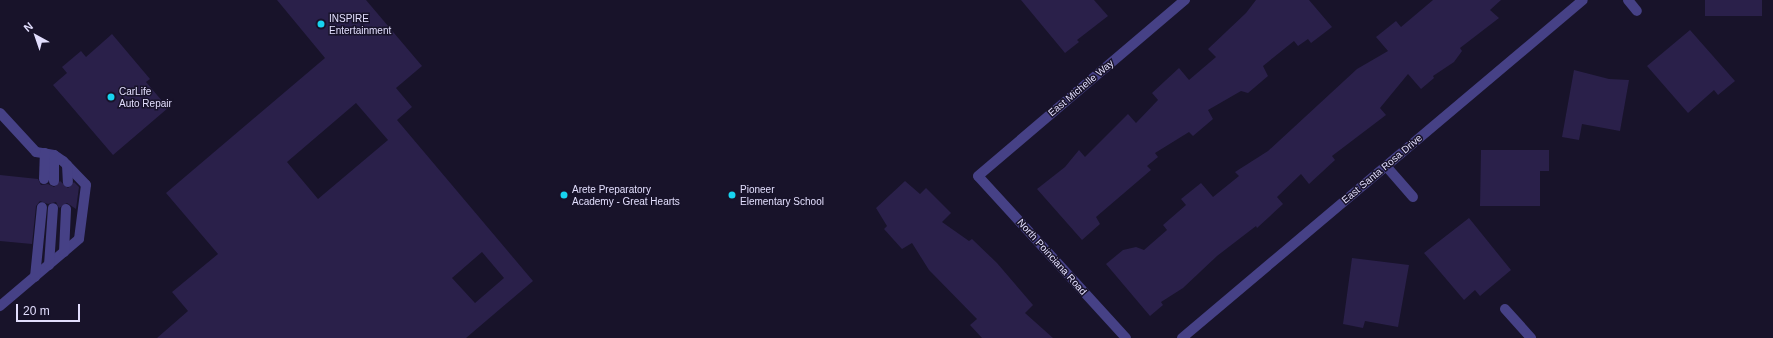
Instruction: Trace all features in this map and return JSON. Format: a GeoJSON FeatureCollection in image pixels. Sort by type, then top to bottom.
{"type":"FeatureCollection","features":[{"type":"Feature","properties":{"kind":"street","name":"East Michelle Way"},"geometry":{"type":"LineString","coordinates":[[978,176],[1185,0]]}},
{"type":"Feature","properties":{"kind":"street","name":"East Santa Rosa Drive"},"geometry":{"type":"LineString","coordinates":[[1182,338],[1582,0]]}},
{"type":"Feature","properties":{"kind":"street"},"geometry":{"type":"LineString","coordinates":[[1628,0],[1637,10]]}},
{"type":"Feature","properties":{"kind":"street"},"geometry":{"type":"LineString","coordinates":[[0,113],[36,152],[49,154],[67,165],[86,185],[79,239],[0,306]]}},
{"type":"Feature","properties":{"kind":"street"},"geometry":{"type":"LineString","coordinates":[[49,154],[49,180]]}},
{"type":"Feature","properties":{"kind":"street"},"geometry":{"type":"LineString","coordinates":[[67,165],[68,182]]}},
{"type":"Feature","properties":{"kind":"street"},"geometry":{"type":"LineString","coordinates":[[1386,166],[1413,197]]}},
{"type":"Feature","properties":{"kind":"street","name":"North Poinciana Road"},"geometry":{"type":"LineString","coordinates":[[978,176],[1126,338]]}},
{"type":"Feature","properties":{"kind":"street"},"geometry":{"type":"LineString","coordinates":[[35,277],[42,207]]}},
{"type":"Feature","properties":{"kind":"street"},"geometry":{"type":"LineString","coordinates":[[49,264],[53,208]]}},
{"type":"Feature","properties":{"kind":"street"},"geometry":{"type":"LineString","coordinates":[[64,252],[66,209]]}},
{"type":"Feature","properties":{"kind":"street"},"geometry":{"type":"LineString","coordinates":[[1505,309],[1531,338]]}},
{"type":"Feature","properties":{"kind":"building"},"geometry":{"type":"Polygon","coordinates":[[[277,0],[366,0],[422,66],[396,88],[412,107],[397,120],[533,281],[466,338],[157,338],[188,311],[172,292],[218,254],[166,193],[325,58],[277,0]],[[356,103],[287,162],[318,199],[388,140],[356,103]],[[482,252],[452,278],[475,303],[504,278],[482,252]]]}},
{"type":"Feature","properties":{"kind":"building"},"geometry":{"type":"Polygon","coordinates":[[[1021,0],[1094,0],[1108,16],[1077,40],[1079,42],[1065,53],[1021,0]]]}},
{"type":"Feature","properties":{"kind":"building"},"geometry":{"type":"Polygon","coordinates":[[[1256,0],[1309,0],[1332,27],[1311,43],[1308,39],[1298,46],[1294,41],[1263,66],[1268,76],[1248,93],[1241,91],[1208,110],[1213,119],[1193,136],[1189,132],[1155,153],[1158,157],[1147,166],[1151,170],[1096,217],[1100,224],[1082,240],[1037,189],[1065,167],[1079,150],[1085,157],[1128,114],[1136,123],[1158,100],[1152,93],[1179,68],[1189,80],[1216,57],[1208,49],[1246,13],[1256,0]]]}},
{"type":"Feature","properties":{"kind":"building"},"geometry":{"type":"Polygon","coordinates":[[[1433,0],[1501,0],[1490,10],[1499,18],[1460,48],[1462,51],[1454,62],[1433,76],[1434,78],[1421,89],[1408,74],[1380,108],[1386,115],[1332,156],[1335,160],[1309,184],[1301,174],[1277,197],[1283,204],[1257,228],[1256,226],[1217,256],[1183,288],[1161,302],[1163,305],[1150,316],[1106,264],[1123,250],[1136,247],[1144,250],[1167,230],[1163,225],[1186,205],[1181,199],[1201,183],[1213,197],[1239,176],[1235,172],[1268,151],[1357,69],[1388,51],[1376,37],[1396,21],[1401,27],[1433,0]]]}},
{"type":"Feature","properties":{"kind":"building"},"geometry":{"type":"Polygon","coordinates":[[[1705,0],[1762,0],[1762,16],[1705,16],[1705,0]]]}},
{"type":"Feature","properties":{"kind":"building"},"geometry":{"type":"Polygon","coordinates":[[[1690,30],[1735,81],[1718,95],[1714,90],[1688,113],[1647,66],[1690,30]]]}},
{"type":"Feature","properties":{"kind":"building","name":"CarLife Auto Repair"},"geometry":{"type":"Polygon","coordinates":[[[112,34],[150,79],[146,82],[168,108],[113,155],[53,85],[67,73],[62,67],[81,51],[86,57],[112,34]]]}},
{"type":"Feature","properties":{"kind":"building"},"geometry":{"type":"Polygon","coordinates":[[[1574,70],[1609,79],[1629,80],[1620,131],[1582,124],[1579,140],[1562,137],[1574,70]]]}},
{"type":"Feature","properties":{"kind":"building"},"geometry":{"type":"Polygon","coordinates":[[[1481,150],[1549,150],[1549,171],[1540,171],[1540,206],[1480,206],[1481,150]]]}},
{"type":"Feature","properties":{"kind":"building"},"geometry":{"type":"Polygon","coordinates":[[[0,175],[38,179],[41,185],[48,184],[54,187],[60,181],[68,188],[74,182],[79,187],[76,209],[67,203],[59,208],[56,202],[48,204],[40,201],[36,206],[32,244],[0,241],[0,175]]]}},
{"type":"Feature","properties":{"kind":"building"},"geometry":{"type":"Polygon","coordinates":[[[905,181],[920,194],[926,188],[951,213],[942,222],[969,241],[972,239],[997,263],[1033,305],[1025,313],[1053,338],[982,338],[970,325],[977,319],[929,270],[912,243],[902,249],[884,229],[887,226],[876,208],[905,181]]]}},
{"type":"Feature","properties":{"kind":"building"},"geometry":{"type":"Polygon","coordinates":[[[1469,218],[1511,270],[1480,296],[1475,290],[1464,300],[1424,253],[1469,218]]]}},
{"type":"Feature","properties":{"kind":"building"},"geometry":{"type":"Polygon","coordinates":[[[1352,258],[1409,265],[1398,327],[1365,321],[1363,328],[1343,324],[1352,258]]]}},
{"type":"Feature","properties":{"kind":"place","name":"INSPIRE Entertainment"},"geometry":{"type":"Point","coordinates":[321,24]}},
{"type":"Feature","properties":{"kind":"place","name":"CarLife Auto Repair"},"geometry":{"type":"Point","coordinates":[111,97]}},
{"type":"Feature","properties":{"kind":"place","name":"Arete Preparatory Academy - Great Hearts"},"geometry":{"type":"Point","coordinates":[564,195]}},
{"type":"Feature","properties":{"kind":"place","name":"Pioneer Elementary School"},"geometry":{"type":"Point","coordinates":[732,195]}}]}
